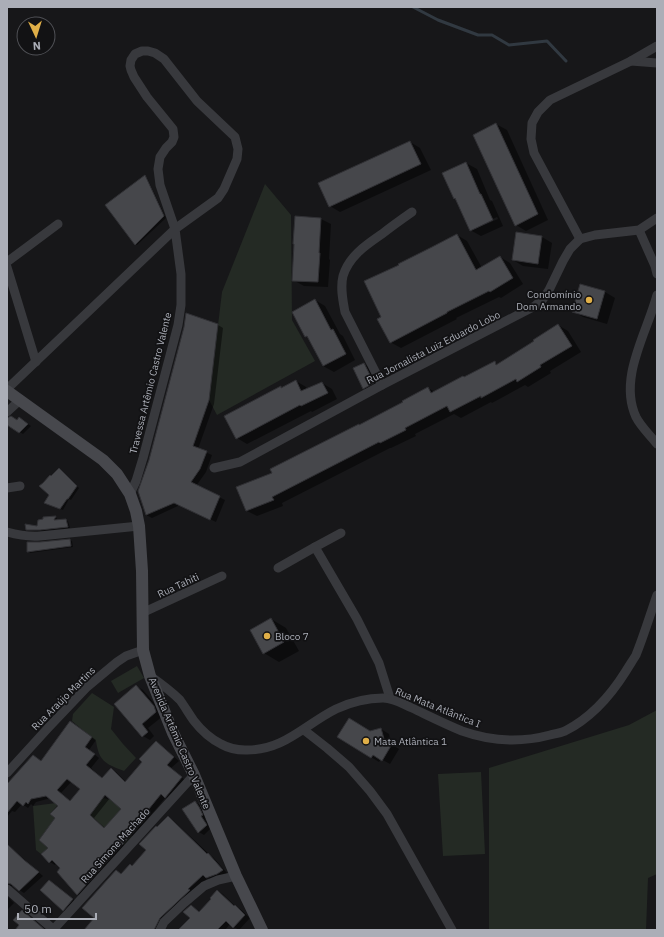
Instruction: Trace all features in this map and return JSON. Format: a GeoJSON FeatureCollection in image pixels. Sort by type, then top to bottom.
{"type":"FeatureCollection","features":[{"type":"Feature","properties":{"kind":"main road","name":"Avenida Artêmio Castro Valente"},"geometry":{"type":"LineString","coordinates":[[7,390],[103,460],[117,474],[130,494],[136,510],[139,526],[142,571],[143,650],[150,676],[173,733],[194,775],[236,876],[262,930]]}},
{"type":"Feature","properties":{"kind":"street"},"geometry":{"type":"LineString","coordinates":[[657,46],[631,61],[550,100],[538,112],[532,124],[531,139],[534,153],[580,240],[595,235],[639,230],[657,218]]}},
{"type":"Feature","properties":{"kind":"street","name":"Travessa Artêmio Castro Valente"},"geometry":{"type":"LineString","coordinates":[[7,390],[175,229],[218,198],[224,189],[237,159],[238,148],[234,137],[197,101],[164,59],[155,53],[142,51],[136,54],[130,66],[134,77],[147,97],[173,129],[174,137],[172,142],[160,157],[158,169],[160,185],[175,229],[180,274],[181,305],[178,325],[143,458],[136,481],[130,494]]}},
{"type":"Feature","properties":{"kind":"street"},"geometry":{"type":"LineString","coordinates":[[631,61],[657,63]]}},
{"type":"Feature","properties":{"kind":"street"},"geometry":{"type":"LineString","coordinates":[[382,385],[345,312],[342,300],[343,276],[349,263],[359,251],[412,212]]}},
{"type":"Feature","properties":{"kind":"street"},"geometry":{"type":"LineString","coordinates":[[7,262],[58,224]]}},
{"type":"Feature","properties":{"kind":"street"},"geometry":{"type":"LineString","coordinates":[[639,230],[657,274]]}},
{"type":"Feature","properties":{"kind":"street","name":"Rua Jornalista Luiz Eduardo Lobo"},"geometry":{"type":"LineString","coordinates":[[214,468],[240,462],[382,385],[535,306],[543,299],[549,290],[570,249],[580,240]]}},
{"type":"Feature","properties":{"kind":"street"},"geometry":{"type":"LineString","coordinates":[[7,267],[36,362]]}},
{"type":"Feature","properties":{"kind":"street"},"geometry":{"type":"LineString","coordinates":[[657,295],[636,354],[630,386],[636,418],[657,444]]}},
{"type":"Feature","properties":{"kind":"street"},"geometry":{"type":"LineString","coordinates":[[7,412],[20,400]]}},
{"type":"Feature","properties":{"kind":"street"},"geometry":{"type":"LineString","coordinates":[[7,488],[20,486]]}},
{"type":"Feature","properties":{"kind":"street"},"geometry":{"type":"LineString","coordinates":[[7,532],[18,535],[40,536],[139,526]]}},
{"type":"Feature","properties":{"kind":"street"},"geometry":{"type":"LineString","coordinates":[[278,568],[341,533]]}},
{"type":"Feature","properties":{"kind":"street"},"geometry":{"type":"LineString","coordinates":[[315,547],[357,620],[379,663],[390,698]]}},
{"type":"Feature","properties":{"kind":"street","name":"Rua Tahiti"},"geometry":{"type":"LineString","coordinates":[[142,614],[222,576]]}},
{"type":"Feature","properties":{"kind":"street","name":"Rua Mata Atlântica I"},"geometry":{"type":"LineString","coordinates":[[150,676],[180,700],[195,722],[210,737],[220,744],[240,750],[266,749],[279,744],[304,730],[337,709],[354,702],[376,698],[390,698],[462,731],[483,737],[501,740],[524,740],[564,731],[585,718],[602,703],[618,684],[635,656],[648,623],[657,594]]}},
{"type":"Feature","properties":{"kind":"street","name":"Rua Araújo Martins"},"geometry":{"type":"LineString","coordinates":[[7,773],[87,687],[126,656],[143,650]]}},
{"type":"Feature","properties":{"kind":"street"},"geometry":{"type":"LineString","coordinates":[[304,730],[349,767],[370,791],[387,814],[452,930]]}},
{"type":"Feature","properties":{"kind":"street","name":"Rua Simone Machado"},"geometry":{"type":"LineString","coordinates":[[53,930],[194,775]]}},
{"type":"Feature","properties":{"kind":"street"},"geometry":{"type":"LineString","coordinates":[[160,930],[164,922],[204,886],[218,880],[236,876]]}},
{"type":"Feature","properties":{"kind":"street"},"geometry":{"type":"LineString","coordinates":[[7,889],[53,930]]}},
{"type":"Feature","properties":{"kind":"shaded area"},"geometry":{"type":"Polygon","coordinates":[[[265,184],[291,215],[292,320],[315,361],[217,415],[209,400],[222,292],[265,184]]]}},
{"type":"Feature","properties":{"kind":"shaded area"},"geometry":{"type":"Polygon","coordinates":[[[137,666],[144,678],[118,693],[111,681],[137,666]]]}},
{"type":"Feature","properties":{"kind":"shaded area"},"geometry":{"type":"Polygon","coordinates":[[[92,693],[114,707],[111,729],[136,758],[124,771],[104,761],[99,754],[96,741],[72,721],[73,714],[92,693]]]}},
{"type":"Feature","properties":{"kind":"shaded area"},"geometry":{"type":"Polygon","coordinates":[[[657,710],[657,874],[648,878],[646,930],[489,930],[489,768],[629,725],[657,710]]]}},
{"type":"Feature","properties":{"kind":"shaded area"},"geometry":{"type":"Polygon","coordinates":[[[481,772],[485,854],[443,856],[438,774],[481,772]]]}},
{"type":"Feature","properties":{"kind":"shaded area"},"geometry":{"type":"Polygon","coordinates":[[[103,798],[112,800],[121,809],[113,819],[133,837],[125,846],[89,815],[103,798]]]}},
{"type":"Feature","properties":{"kind":"shaded area"},"geometry":{"type":"Polygon","coordinates":[[[56,803],[57,806],[50,814],[55,818],[39,840],[48,848],[41,854],[36,850],[33,806],[56,803]]]}},
{"type":"Feature","properties":{"kind":"building"},"geometry":{"type":"Polygon","coordinates":[[[496,123],[538,214],[515,226],[473,135],[496,123]]]}},
{"type":"Feature","properties":{"kind":"building"},"geometry":{"type":"Polygon","coordinates":[[[410,141],[421,164],[329,207],[318,183],[410,141]]]}},
{"type":"Feature","properties":{"kind":"building"},"geometry":{"type":"Polygon","coordinates":[[[466,162],[493,220],[470,231],[442,173],[466,162]]]}},
{"type":"Feature","properties":{"kind":"building"},"geometry":{"type":"Polygon","coordinates":[[[145,175],[164,216],[135,245],[105,205],[145,175]]]}},
{"type":"Feature","properties":{"kind":"building"},"geometry":{"type":"Polygon","coordinates":[[[295,216],[321,218],[318,282],[292,281],[295,216]]]}},
{"type":"Feature","properties":{"kind":"building"},"geometry":{"type":"Polygon","coordinates":[[[516,232],[542,236],[538,264],[512,260],[516,232]]]}},
{"type":"Feature","properties":{"kind":"building"},"geometry":{"type":"Polygon","coordinates":[[[457,234],[476,270],[500,256],[513,278],[490,292],[489,291],[447,312],[390,343],[377,319],[381,317],[364,281],[399,265],[398,264],[457,234]]]}},
{"type":"Feature","properties":{"kind":"building","name":"Condomínio Dom Armando"},"geometry":{"type":"Polygon","coordinates":[[[580,284],[605,291],[597,319],[572,312],[580,284]]]}},
{"type":"Feature","properties":{"kind":"building"},"geometry":{"type":"Polygon","coordinates":[[[315,299],[331,330],[333,329],[346,354],[323,366],[292,312],[315,299]]]}},
{"type":"Feature","properties":{"kind":"building"},"geometry":{"type":"Polygon","coordinates":[[[186,313],[218,324],[209,400],[193,446],[207,451],[200,469],[191,482],[220,496],[210,520],[174,503],[146,515],[138,491],[149,460],[184,327],[186,313]]]}},
{"type":"Feature","properties":{"kind":"building"},"geometry":{"type":"Polygon","coordinates":[[[558,324],[572,346],[540,365],[541,367],[517,382],[516,379],[481,398],[481,396],[450,412],[447,406],[405,428],[406,430],[380,443],[379,442],[272,497],[274,500],[246,511],[236,487],[272,473],[270,469],[359,425],[428,387],[431,393],[495,361],[496,365],[558,324]]]}},
{"type":"Feature","properties":{"kind":"building"},"geometry":{"type":"Polygon","coordinates":[[[364,363],[374,383],[363,389],[353,368],[364,363]]]}},
{"type":"Feature","properties":{"kind":"building"},"geometry":{"type":"Polygon","coordinates":[[[296,380],[301,391],[322,382],[328,393],[301,406],[300,405],[236,439],[224,416],[281,386],[281,388],[296,380]]]}},
{"type":"Feature","properties":{"kind":"building"},"geometry":{"type":"Polygon","coordinates":[[[11,416],[17,420],[19,417],[28,424],[19,433],[7,425],[7,418],[11,416]]]}},
{"type":"Feature","properties":{"kind":"building"},"geometry":{"type":"Polygon","coordinates":[[[59,468],[77,486],[60,509],[44,503],[49,495],[39,486],[59,468]]]}},
{"type":"Feature","properties":{"kind":"building"},"geometry":{"type":"Polygon","coordinates":[[[56,516],[54,520],[66,519],[68,527],[26,530],[25,524],[37,526],[38,520],[43,519],[43,517],[56,516]]]}},
{"type":"Feature","properties":{"kind":"building"},"geometry":{"type":"Polygon","coordinates":[[[70,539],[71,546],[27,552],[27,542],[70,539]]]}},
{"type":"Feature","properties":{"kind":"building","name":"Bloco 7"},"geometry":{"type":"Polygon","coordinates":[[[271,618],[284,642],[263,654],[250,630],[271,618]]]}},
{"type":"Feature","properties":{"kind":"building"},"geometry":{"type":"Polygon","coordinates":[[[136,685],[154,706],[156,712],[142,724],[148,732],[142,737],[114,704],[136,685]]]}},
{"type":"Feature","properties":{"kind":"building","name":"Mata Atlântica 1"},"geometry":{"type":"Polygon","coordinates":[[[349,718],[370,731],[381,728],[384,739],[392,744],[382,761],[373,755],[371,758],[337,737],[349,718]]]}},
{"type":"Feature","properties":{"kind":"building"},"geometry":{"type":"Polygon","coordinates":[[[70,721],[92,737],[85,747],[95,754],[86,765],[102,778],[111,768],[125,782],[142,762],[139,759],[156,741],[174,757],[167,765],[182,777],[165,798],[161,794],[144,815],[147,817],[77,895],[57,872],[60,868],[52,860],[49,863],[41,854],[48,848],[39,840],[55,818],[50,814],[58,806],[46,796],[31,799],[28,804],[26,802],[23,806],[17,801],[7,813],[7,784],[33,755],[41,761],[70,721]],[[67,779],[57,790],[70,801],[80,789],[67,779]],[[105,795],[90,815],[104,828],[121,809],[105,795]]]}},
{"type":"Feature","properties":{"kind":"building"},"geometry":{"type":"Polygon","coordinates":[[[195,801],[203,815],[201,816],[207,825],[198,833],[182,809],[195,801]]]}},
{"type":"Feature","properties":{"kind":"building"},"geometry":{"type":"Polygon","coordinates":[[[168,816],[207,854],[208,853],[223,870],[206,878],[203,875],[188,889],[190,890],[160,918],[154,930],[84,930],[94,918],[82,908],[116,870],[121,874],[130,864],[132,866],[146,850],[139,844],[168,816]]]}},
{"type":"Feature","properties":{"kind":"building"},"geometry":{"type":"Polygon","coordinates":[[[7,844],[39,872],[19,891],[11,884],[7,883],[7,844]]]}},
{"type":"Feature","properties":{"kind":"building"},"geometry":{"type":"Polygon","coordinates":[[[49,880],[73,899],[63,911],[40,890],[49,880]]]}},
{"type":"Feature","properties":{"kind":"building"},"geometry":{"type":"Polygon","coordinates":[[[217,890],[245,915],[233,928],[226,921],[217,930],[178,930],[190,918],[183,912],[191,905],[199,912],[217,890]]]}},
{"type":"Feature","properties":{"kind":"building"},"geometry":{"type":"Polygon","coordinates":[[[22,910],[45,930],[15,930],[19,925],[13,920],[22,910]]]}},
{"type":"Feature","properties":{"kind":"waterway"},"geometry":{"type":"LineString","coordinates":[[413,7],[438,20],[478,35],[492,35],[509,45],[547,41],[566,61]]}},
{"type":"Feature","properties":{"kind":"place","name":"Condomínio Dom Armando"},"geometry":{"type":"Point","coordinates":[589,300]}},
{"type":"Feature","properties":{"kind":"place","name":"Bloco 7"},"geometry":{"type":"Point","coordinates":[267,636]}},
{"type":"Feature","properties":{"kind":"place","name":"Mata Atlântica 1"},"geometry":{"type":"Point","coordinates":[366,741]}}]}
